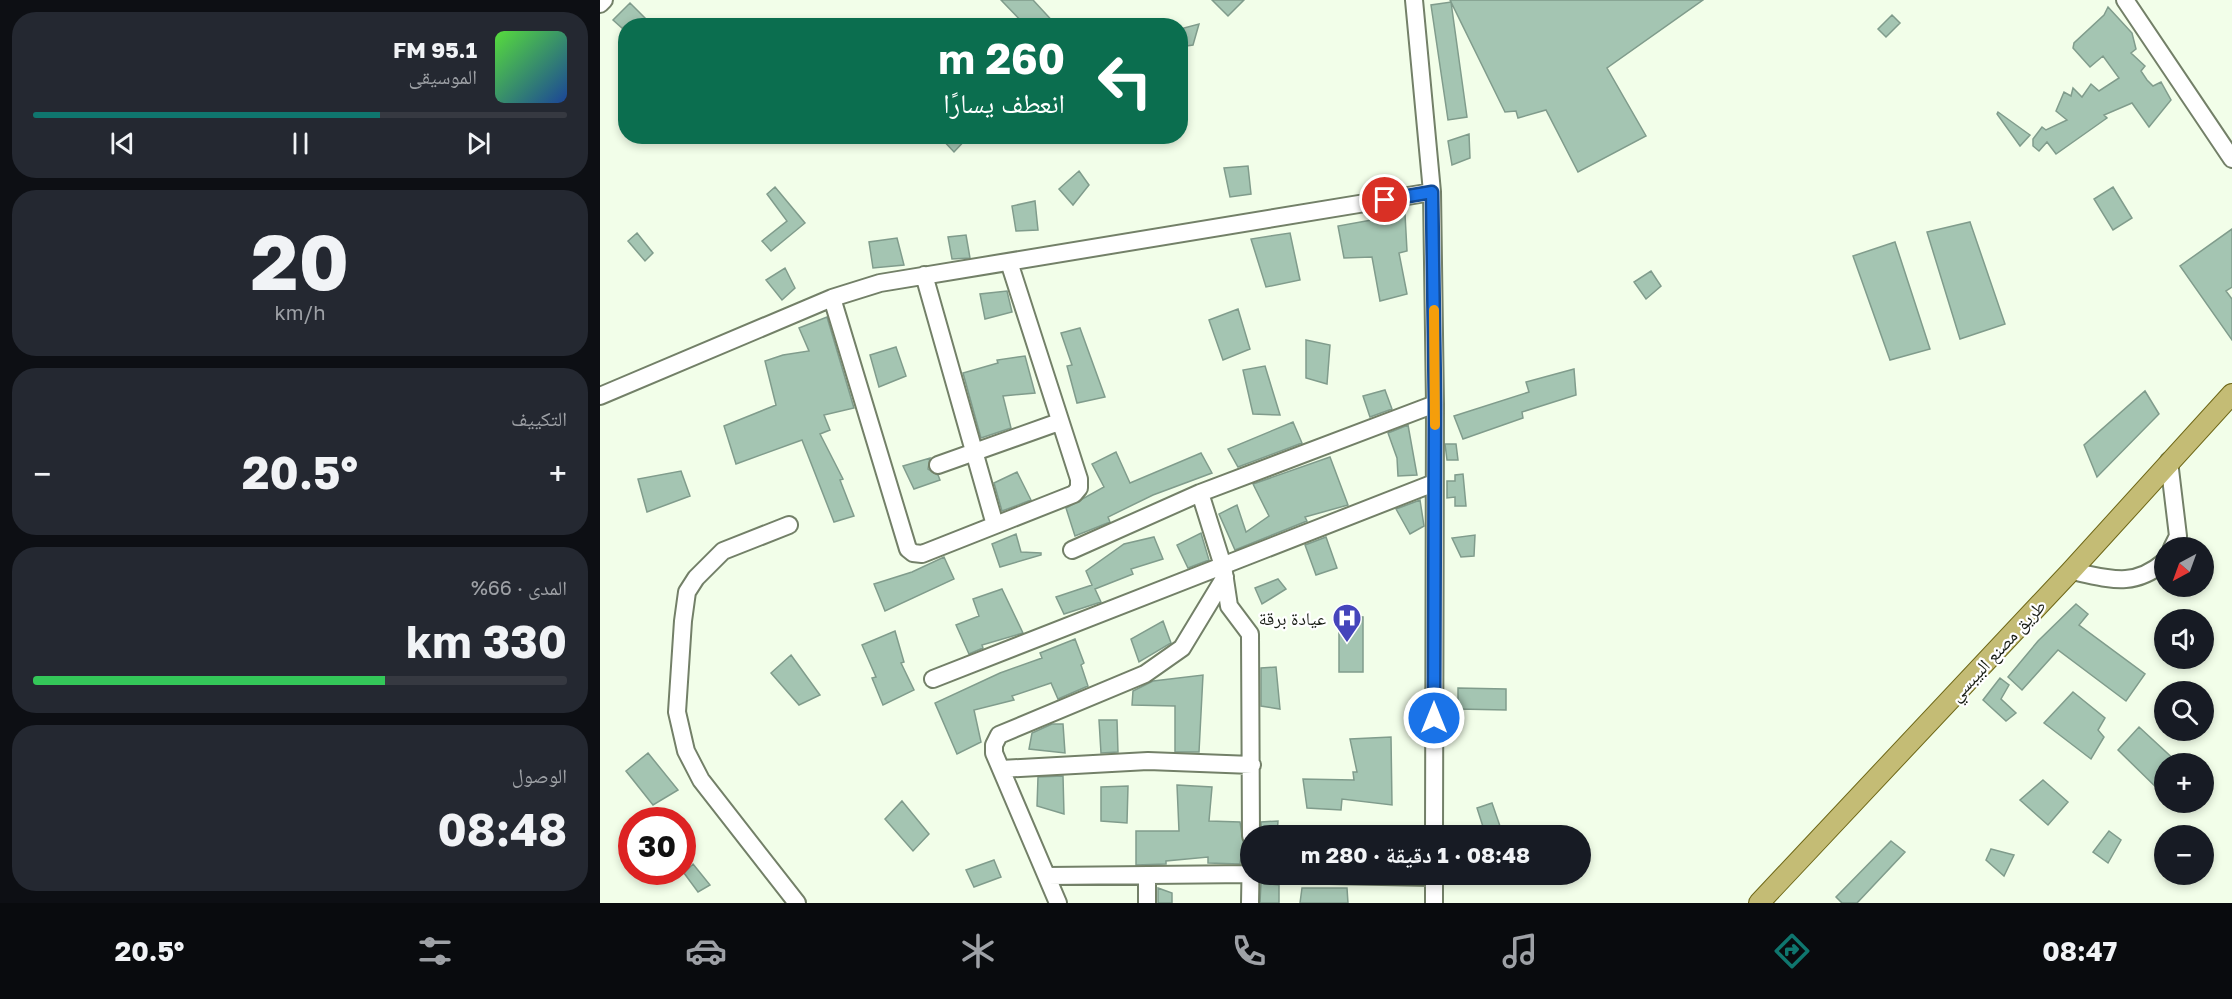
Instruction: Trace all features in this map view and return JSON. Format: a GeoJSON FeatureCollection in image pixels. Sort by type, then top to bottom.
{"type":"FeatureCollection","features":[{"type":"Feature","properties":{"kind":"main road","name":"طريق مصنع البيبسي"},"geometry":{"type":"LineString","coordinates":[[1759,903],[2071,571],[2232,393]]}},
{"type":"Feature","properties":{"kind":"street"},"geometry":{"type":"LineString","coordinates":[[600,4],[604,0]]}},
{"type":"Feature","properties":{"kind":"street"},"geometry":{"type":"LineString","coordinates":[[1414,0],[1432,192],[1435,404],[1434,825]]}},
{"type":"Feature","properties":{"kind":"street"},"geometry":{"type":"LineString","coordinates":[[2125,0],[2232,159]]}},
{"type":"Feature","properties":{"kind":"street"},"geometry":{"type":"LineString","coordinates":[[600,396],[832,298],[880,283],[1432,192]]}},
{"type":"Feature","properties":{"kind":"street"},"geometry":{"type":"LineString","coordinates":[[832,298],[908,549],[913,553],[922,554],[1077,492],[1079,479],[1009,262]]}},
{"type":"Feature","properties":{"kind":"street"},"geometry":{"type":"LineString","coordinates":[[924,275],[995,525]]}},
{"type":"Feature","properties":{"kind":"street"},"geometry":{"type":"LineString","coordinates":[[1072,550],[1200,494],[1435,404]]}},
{"type":"Feature","properties":{"kind":"street"},"geometry":{"type":"LineString","coordinates":[[938,465],[1059,422]]}},
{"type":"Feature","properties":{"kind":"street"},"geometry":{"type":"LineString","coordinates":[[2169,461],[2178,537]]}},
{"type":"Feature","properties":{"kind":"street"},"geometry":{"type":"LineString","coordinates":[[933,679],[1224,571],[1434,483]]}},
{"type":"Feature","properties":{"kind":"street"},"geometry":{"type":"LineString","coordinates":[[1200,494],[1224,571],[1232,613],[1250,634],[1251,825]]}},
{"type":"Feature","properties":{"kind":"street"},"geometry":{"type":"LineString","coordinates":[[789,525],[723,551],[696,578],[687,592],[677,712],[686,750],[701,780],[797,903]]}},
{"type":"Feature","properties":{"kind":"street"},"geometry":{"type":"LineString","coordinates":[[1058,903],[1001,769],[994,745],[999,735],[1144,674],[1182,648],[1224,571]]}},
{"type":"Feature","properties":{"kind":"street"},"geometry":{"type":"LineString","coordinates":[[2071,571],[2122,580],[2149,575],[2154,571]]}},
{"type":"Feature","properties":{"kind":"street"},"geometry":{"type":"LineString","coordinates":[[1001,769],[1148,761],[1251,765]]}},
{"type":"Feature","properties":{"kind":"street"},"geometry":{"type":"LineString","coordinates":[[1047,876],[1240,874]]}},
{"type":"Feature","properties":{"kind":"street"},"geometry":{"type":"LineString","coordinates":[[1147,875],[1147,903]]}},
{"type":"Feature","properties":{"kind":"street"},"geometry":{"type":"LineString","coordinates":[[1250,903],[1251,885]]}},
{"type":"Feature","properties":{"kind":"street"},"geometry":{"type":"LineString","coordinates":[[1434,885],[1434,903]]}},
{"type":"Feature","properties":{"kind":"building"},"geometry":{"type":"Polygon","coordinates":[[[1001,0],[1033,0],[1050,18],[1018,18],[1001,0]]]}},
{"type":"Feature","properties":{"kind":"building"},"geometry":{"type":"Polygon","coordinates":[[[1212,0],[1244,0],[1228,16],[1212,0]]]}},
{"type":"Feature","properties":{"kind":"building"},"geometry":{"type":"Polygon","coordinates":[[[1450,0],[1703,0],[1607,68],[1646,136],[1578,172],[1546,110],[1518,118],[1516,111],[1505,112],[1450,0]]]}},
{"type":"Feature","properties":{"kind":"building"},"geometry":{"type":"Polygon","coordinates":[[[1451,2],[1467,117],[1448,120],[1431,5],[1451,2]]]}},
{"type":"Feature","properties":{"kind":"building"},"geometry":{"type":"Polygon","coordinates":[[[630,3],[645,18],[618,18],[618,24],[613,20],[630,3]]]}},
{"type":"Feature","properties":{"kind":"building"},"geometry":{"type":"Polygon","coordinates":[[[2108,7],[2132,33],[2136,49],[2131,53],[2145,66],[2141,71],[2147,80],[2153,86],[2161,82],[2171,100],[2149,127],[2132,103],[2104,115],[2107,118],[2056,154],[2047,142],[2039,151],[2033,146],[2033,139],[2042,127],[2046,130],[2067,120],[2056,111],[2064,92],[2071,96],[2073,88],[2082,97],[2091,84],[2099,91],[2119,78],[2103,56],[2090,67],[2073,48],[2074,43],[2104,15],[2108,7]]]}},
{"type":"Feature","properties":{"kind":"building"},"geometry":{"type":"Polygon","coordinates":[[[1892,15],[1900,23],[1886,37],[1878,29],[1892,15]]]}},
{"type":"Feature","properties":{"kind":"building"},"geometry":{"type":"Polygon","coordinates":[[[1199,24],[1193,45],[1188,46],[1188,27],[1199,24]]]}},
{"type":"Feature","properties":{"kind":"building"},"geometry":{"type":"Polygon","coordinates":[[[1998,112],[2030,135],[2020,146],[1997,114],[1998,112]]]}},
{"type":"Feature","properties":{"kind":"building"},"geometry":{"type":"Polygon","coordinates":[[[1469,134],[1470,158],[1452,165],[1448,141],[1469,134]]]}},
{"type":"Feature","properties":{"kind":"building"},"geometry":{"type":"Polygon","coordinates":[[[946,144],[962,144],[954,152],[946,144]]]}},
{"type":"Feature","properties":{"kind":"building"},"geometry":{"type":"Polygon","coordinates":[[[1248,166],[1251,194],[1230,197],[1224,168],[1248,166]]]}},
{"type":"Feature","properties":{"kind":"building"},"geometry":{"type":"Polygon","coordinates":[[[1079,171],[1089,185],[1073,205],[1059,189],[1079,171]]]}},
{"type":"Feature","properties":{"kind":"building"},"geometry":{"type":"Polygon","coordinates":[[[775,187],[805,223],[771,251],[762,241],[787,221],[767,194],[775,187]]]}},
{"type":"Feature","properties":{"kind":"building"},"geometry":{"type":"Polygon","coordinates":[[[2113,187],[2132,218],[2113,230],[2094,199],[2113,187]]]}},
{"type":"Feature","properties":{"kind":"building"},"geometry":{"type":"Polygon","coordinates":[[[1035,201],[1038,230],[1016,231],[1012,206],[1035,201]]]}},
{"type":"Feature","properties":{"kind":"building"},"geometry":{"type":"Polygon","coordinates":[[[1405,214],[1407,251],[1399,253],[1407,294],[1380,301],[1372,257],[1344,258],[1338,226],[1405,214]]]}},
{"type":"Feature","properties":{"kind":"building"},"geometry":{"type":"Polygon","coordinates":[[[1970,222],[2005,324],[1960,339],[1927,232],[1970,222]]]}},
{"type":"Feature","properties":{"kind":"building"},"geometry":{"type":"Polygon","coordinates":[[[2232,229],[2232,287],[2226,291],[2232,299],[2232,340],[2180,266],[2232,229]]]}},
{"type":"Feature","properties":{"kind":"building"},"geometry":{"type":"Polygon","coordinates":[[[637,233],[653,253],[645,261],[628,241],[637,233]]]}},
{"type":"Feature","properties":{"kind":"building"},"geometry":{"type":"Polygon","coordinates":[[[1290,233],[1300,280],[1266,287],[1251,239],[1290,233]]]}},
{"type":"Feature","properties":{"kind":"building"},"geometry":{"type":"Polygon","coordinates":[[[966,235],[970,258],[952,259],[948,237],[966,235]]]}},
{"type":"Feature","properties":{"kind":"building"},"geometry":{"type":"Polygon","coordinates":[[[897,238],[904,265],[873,268],[869,242],[897,238]]]}},
{"type":"Feature","properties":{"kind":"building"},"geometry":{"type":"Polygon","coordinates":[[[1895,242],[1930,349],[1890,360],[1853,256],[1895,242]]]}},
{"type":"Feature","properties":{"kind":"building"},"geometry":{"type":"Polygon","coordinates":[[[785,268],[795,288],[782,300],[766,280],[785,268]]]}},
{"type":"Feature","properties":{"kind":"building"},"geometry":{"type":"Polygon","coordinates":[[[1651,271],[1661,286],[1646,299],[1634,282],[1651,271]]]}},
{"type":"Feature","properties":{"kind":"building"},"geometry":{"type":"Polygon","coordinates":[[[1007,291],[1012,312],[985,319],[980,294],[1007,291]]]}},
{"type":"Feature","properties":{"kind":"building"},"geometry":{"type":"Polygon","coordinates":[[[1238,309],[1250,349],[1223,360],[1209,320],[1238,309]]]}},
{"type":"Feature","properties":{"kind":"building"},"geometry":{"type":"Polygon","coordinates":[[[827,317],[854,408],[824,415],[830,430],[820,434],[843,479],[840,480],[854,516],[834,522],[802,440],[736,464],[724,426],[776,405],[765,361],[783,355],[809,351],[799,328],[827,317]]]}},
{"type":"Feature","properties":{"kind":"building"},"geometry":{"type":"Polygon","coordinates":[[[1080,328],[1105,397],[1077,403],[1067,366],[1072,365],[1061,333],[1080,328]]]}},
{"type":"Feature","properties":{"kind":"building"},"geometry":{"type":"Polygon","coordinates":[[[1306,340],[1330,345],[1327,384],[1306,378],[1306,340]]]}},
{"type":"Feature","properties":{"kind":"building"},"geometry":{"type":"Polygon","coordinates":[[[896,347],[906,376],[879,387],[870,355],[896,347]]]}},
{"type":"Feature","properties":{"kind":"building"},"geometry":{"type":"Polygon","coordinates":[[[1025,356],[1035,393],[1003,396],[1011,428],[981,438],[963,373],[998,363],[997,360],[1025,356]]]}},
{"type":"Feature","properties":{"kind":"building"},"geometry":{"type":"Polygon","coordinates":[[[1265,366],[1280,415],[1253,414],[1243,370],[1265,366]]]}},
{"type":"Feature","properties":{"kind":"building"},"geometry":{"type":"Polygon","coordinates":[[[1574,369],[1576,395],[1522,412],[1523,418],[1463,439],[1454,416],[1529,392],[1526,382],[1574,369]]]}},
{"type":"Feature","properties":{"kind":"building"},"geometry":{"type":"Polygon","coordinates":[[[1385,390],[1392,409],[1370,417],[1363,396],[1385,390]]]}},
{"type":"Feature","properties":{"kind":"building"},"geometry":{"type":"Polygon","coordinates":[[[2145,391],[2159,414],[2097,477],[2084,445],[2145,391]]]}},
{"type":"Feature","properties":{"kind":"building"},"geometry":{"type":"Polygon","coordinates":[[[1293,422],[1302,443],[1238,467],[1228,449],[1293,422]]]}},
{"type":"Feature","properties":{"kind":"building"},"geometry":{"type":"Polygon","coordinates":[[[1408,425],[1417,475],[1398,476],[1397,458],[1388,433],[1408,425]]]}},
{"type":"Feature","properties":{"kind":"building"},"geometry":{"type":"Polygon","coordinates":[[[1445,444],[1456,444],[1458,460],[1447,460],[1445,444]]]}},
{"type":"Feature","properties":{"kind":"building"},"geometry":{"type":"Polygon","coordinates":[[[1116,452],[1130,483],[1201,453],[1212,473],[1153,495],[1108,517],[1110,522],[1075,536],[1066,508],[1104,487],[1092,464],[1116,452]]]}},
{"type":"Feature","properties":{"kind":"building"},"geometry":{"type":"Polygon","coordinates":[[[1330,457],[1348,505],[1305,517],[1307,521],[1235,550],[1219,514],[1237,505],[1246,532],[1269,516],[1253,484],[1330,457]]]}},
{"type":"Feature","properties":{"kind":"building"},"geometry":{"type":"Polygon","coordinates":[[[930,458],[928,469],[938,475],[940,480],[914,489],[903,466],[930,458]]]}},
{"type":"Feature","properties":{"kind":"building"},"geometry":{"type":"Polygon","coordinates":[[[681,471],[690,496],[647,512],[638,479],[681,471]]]}},
{"type":"Feature","properties":{"kind":"building"},"geometry":{"type":"Polygon","coordinates":[[[1017,472],[1031,500],[1002,511],[994,483],[1017,472]]]}},
{"type":"Feature","properties":{"kind":"building"},"geometry":{"type":"Polygon","coordinates":[[[1463,474],[1466,506],[1455,506],[1455,497],[1447,498],[1447,481],[1455,481],[1455,475],[1463,474]]]}},
{"type":"Feature","properties":{"kind":"building"},"geometry":{"type":"Polygon","coordinates":[[[1420,500],[1424,526],[1410,534],[1396,509],[1420,500]]]}},
{"type":"Feature","properties":{"kind":"building"},"geometry":{"type":"Polygon","coordinates":[[[1201,533],[1209,560],[1188,568],[1177,545],[1201,533]]]}},
{"type":"Feature","properties":{"kind":"building"},"geometry":{"type":"Polygon","coordinates":[[[1016,534],[1021,552],[1041,553],[1041,555],[1000,567],[992,544],[1016,534]]]}},
{"type":"Feature","properties":{"kind":"building"},"geometry":{"type":"Polygon","coordinates":[[[1475,535],[1474,556],[1461,557],[1452,538],[1475,535]]]}},
{"type":"Feature","properties":{"kind":"building"},"geometry":{"type":"Polygon","coordinates":[[[1154,537],[1163,559],[1131,569],[1133,574],[1095,589],[1101,602],[1064,614],[1056,597],[1092,585],[1086,571],[1124,544],[1154,537]]]}},
{"type":"Feature","properties":{"kind":"building"},"geometry":{"type":"Polygon","coordinates":[[[1326,537],[1337,568],[1316,575],[1305,545],[1326,537]]]}},
{"type":"Feature","properties":{"kind":"building"},"geometry":{"type":"Polygon","coordinates":[[[944,557],[954,579],[885,611],[874,584],[912,572],[944,557]]]}},
{"type":"Feature","properties":{"kind":"building"},"geometry":{"type":"Polygon","coordinates":[[[1278,579],[1286,589],[1262,604],[1255,588],[1278,579]]]}},
{"type":"Feature","properties":{"kind":"building"},"geometry":{"type":"Polygon","coordinates":[[[1002,589],[1023,633],[982,645],[983,648],[969,654],[956,625],[979,616],[973,599],[1002,589]]]}},
{"type":"Feature","properties":{"kind":"building"},"geometry":{"type":"Polygon","coordinates":[[[2076,604],[2088,614],[2079,625],[2145,674],[2126,701],[2058,650],[2022,690],[2008,677],[2038,641],[2076,604]]]}},
{"type":"Feature","properties":{"kind":"building"},"geometry":{"type":"Polygon","coordinates":[[[1339,616],[1363,617],[1363,672],[1339,672],[1339,616]]]}},
{"type":"Feature","properties":{"kind":"building"},"geometry":{"type":"Polygon","coordinates":[[[1163,621],[1171,643],[1139,662],[1131,639],[1163,621]]]}},
{"type":"Feature","properties":{"kind":"building"},"geometry":{"type":"Polygon","coordinates":[[[895,631],[904,662],[901,663],[914,690],[883,705],[872,678],[876,677],[862,645],[895,631]]]}},
{"type":"Feature","properties":{"kind":"building"},"geometry":{"type":"Polygon","coordinates":[[[1075,639],[1084,663],[1081,665],[1088,686],[1058,699],[1051,683],[1012,696],[1014,700],[974,710],[981,742],[957,754],[935,703],[1000,673],[1042,658],[1040,653],[1075,639]]]}},
{"type":"Feature","properties":{"kind":"building"},"geometry":{"type":"Polygon","coordinates":[[[791,655],[820,695],[799,705],[771,673],[791,655]]]}},
{"type":"Feature","properties":{"kind":"building"},"geometry":{"type":"Polygon","coordinates":[[[1276,667],[1280,709],[1261,706],[1261,668],[1276,667]]]}},
{"type":"Feature","properties":{"kind":"building"},"geometry":{"type":"Polygon","coordinates":[[[1203,675],[1199,752],[1175,752],[1175,706],[1132,705],[1133,691],[1153,681],[1203,675]]]}},
{"type":"Feature","properties":{"kind":"building"},"geometry":{"type":"Polygon","coordinates":[[[2000,678],[2009,685],[2001,699],[2016,713],[2006,721],[1983,700],[2000,678]]]}},
{"type":"Feature","properties":{"kind":"building"},"geometry":{"type":"Polygon","coordinates":[[[1458,688],[1506,689],[1506,710],[1458,709],[1458,688]]]}},
{"type":"Feature","properties":{"kind":"building"},"geometry":{"type":"Polygon","coordinates":[[[2073,692],[2105,718],[2098,730],[2104,737],[2091,759],[2044,723],[2073,692]]]}},
{"type":"Feature","properties":{"kind":"building"},"geometry":{"type":"Polygon","coordinates":[[[1099,720],[1117,720],[1118,752],[1101,753],[1099,720]]]}},
{"type":"Feature","properties":{"kind":"building"},"geometry":{"type":"Polygon","coordinates":[[[1052,724],[1063,724],[1065,753],[1029,749],[1032,733],[1052,724]]]}},
{"type":"Feature","properties":{"kind":"building"},"geometry":{"type":"Polygon","coordinates":[[[2139,727],[2167,753],[2154,753],[2154,785],[2118,750],[2139,727]]]}},
{"type":"Feature","properties":{"kind":"building"},"geometry":{"type":"Polygon","coordinates":[[[1391,737],[1392,805],[1342,799],[1341,810],[1307,808],[1303,779],[1354,780],[1353,772],[1357,772],[1350,739],[1391,737]]]}},
{"type":"Feature","properties":{"kind":"building"},"geometry":{"type":"Polygon","coordinates":[[[648,753],[678,790],[653,805],[626,771],[648,753]]]}},
{"type":"Feature","properties":{"kind":"building"},"geometry":{"type":"Polygon","coordinates":[[[1063,776],[1064,814],[1037,806],[1038,777],[1063,776]]]}},
{"type":"Feature","properties":{"kind":"building"},"geometry":{"type":"Polygon","coordinates":[[[2043,780],[2068,802],[2048,825],[2020,800],[2043,780]]]}},
{"type":"Feature","properties":{"kind":"building"},"geometry":{"type":"Polygon","coordinates":[[[1177,785],[1212,787],[1209,821],[1240,822],[1240,864],[1208,863],[1208,857],[1166,861],[1166,864],[1136,865],[1136,831],[1179,831],[1177,785]]]}},
{"type":"Feature","properties":{"kind":"building"},"geometry":{"type":"Polygon","coordinates":[[[1128,786],[1127,823],[1101,821],[1101,787],[1128,786]]]}},
{"type":"Feature","properties":{"kind":"building"},"geometry":{"type":"Polygon","coordinates":[[[902,801],[929,834],[913,851],[885,819],[902,801]]]}},
{"type":"Feature","properties":{"kind":"building"},"geometry":{"type":"Polygon","coordinates":[[[1492,803],[1500,825],[1482,825],[1477,808],[1492,803]]]}},
{"type":"Feature","properties":{"kind":"building"},"geometry":{"type":"Polygon","coordinates":[[[1278,821],[1278,825],[1261,825],[1261,822],[1278,821]]]}},
{"type":"Feature","properties":{"kind":"building"},"geometry":{"type":"Polygon","coordinates":[[[2109,831],[2121,840],[2108,863],[2093,852],[2109,831]]]}},
{"type":"Feature","properties":{"kind":"building"},"geometry":{"type":"Polygon","coordinates":[[[1891,841],[1905,852],[1857,903],[1842,903],[1836,897],[1891,841]]]}},
{"type":"Feature","properties":{"kind":"building"},"geometry":{"type":"Polygon","coordinates":[[[1991,849],[2014,855],[2004,876],[1986,860],[1991,849]]]}},
{"type":"Feature","properties":{"kind":"building"},"geometry":{"type":"Polygon","coordinates":[[[994,860],[1001,877],[974,887],[966,870],[994,860]]]}},
{"type":"Feature","properties":{"kind":"building"},"geometry":{"type":"Polygon","coordinates":[[[696,868],[710,885],[698,892],[693,885],[696,885],[696,868]]]}},
{"type":"Feature","properties":{"kind":"building"},"geometry":{"type":"Polygon","coordinates":[[[1261,885],[1279,885],[1279,903],[1260,903],[1261,885]]]}},
{"type":"Feature","properties":{"kind":"building"},"geometry":{"type":"Polygon","coordinates":[[[1158,888],[1172,893],[1172,903],[1158,903],[1158,888]]]}},
{"type":"Feature","properties":{"kind":"building"},"geometry":{"type":"Polygon","coordinates":[[[1302,888],[1347,888],[1348,903],[1300,903],[1302,888]]]}},
{"type":"Feature","properties":{"kind":"slow traffic"},"geometry":{"type":"LineString","coordinates":[[1434,310],[1435,425]]}},
{"type":"Feature","properties":{"kind":"place","name":"عيادة برقة"},"geometry":{"type":"Point","coordinates":[1347,644]}},
{"type":"Feature","properties":{"kind":"route"},"geometry":{"type":"LineString","coordinates":[[1385,200],[1432,192],[1435,404],[1434,718]]}}]}
